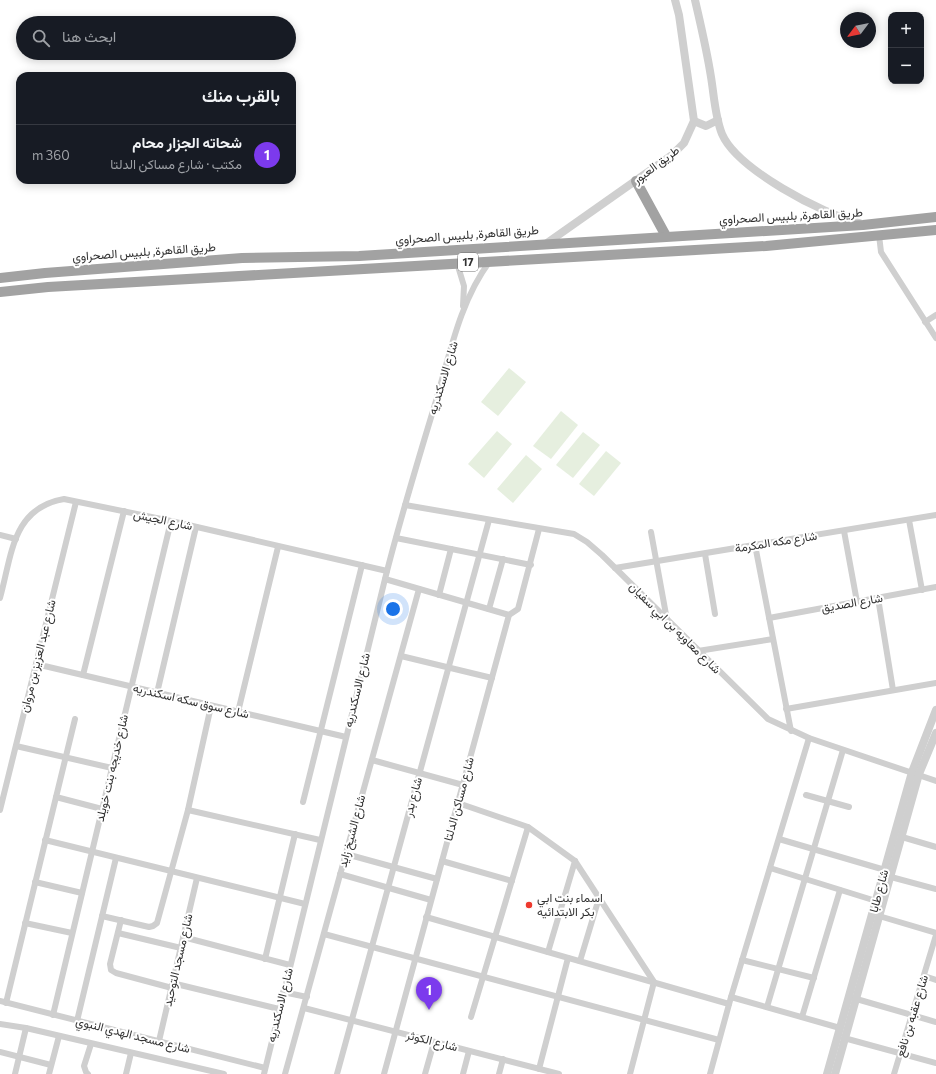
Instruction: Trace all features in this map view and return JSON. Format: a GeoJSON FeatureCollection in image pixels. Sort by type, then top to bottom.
{"type":"FeatureCollection","features":[{"type":"Feature","properties":{"kind":"highway"},"geometry":{"type":"LineString","coordinates":[[636,181],[666,236]]}},
{"type":"Feature","properties":{"kind":"highway","name":"طريق القاهرة, بلبيس الصحراوي"},"geometry":{"type":"LineString","coordinates":[[0,278],[45,273],[242,258],[359,256],[547,243],[863,225],[935,215]]}},
{"type":"Feature","properties":{"kind":"highway","name":"طريق القاهرة, بلبيس الصحراوي"},"geometry":{"type":"LineString","coordinates":[[0,292],[48,287],[766,246],[936,230]]}},
{"type":"Feature","properties":{"kind":"highway"},"geometry":{"type":"LineString","coordinates":[[273,275],[270,264],[274,257]]}},
{"type":"Feature","properties":{"kind":"highway"},"geometry":{"type":"LineString","coordinates":[[242,258],[246,261],[248,269],[244,277]]}},
{"type":"Feature","properties":{"kind":"street"},"geometry":{"type":"LineString","coordinates":[[675,0],[679,15],[694,121],[706,126],[718,120]]}},
{"type":"Feature","properties":{"kind":"street"},"geometry":{"type":"LineString","coordinates":[[695,0],[718,120],[727,144],[734,154],[814,207],[863,225]]}},
{"type":"Feature","properties":{"kind":"street","name":"طريق العبور"},"geometry":{"type":"LineString","coordinates":[[547,243],[679,150],[688,136],[694,121]]}},
{"type":"Feature","properties":{"kind":"street"},"geometry":{"type":"LineString","coordinates":[[879,235],[881,252],[936,338]]}},
{"type":"Feature","properties":{"kind":"street","name":"شارع الاسكندريه"},"geometry":{"type":"LineString","coordinates":[[264,1071],[385,579],[405,505],[463,309],[480,275],[491,261]]}},
{"type":"Feature","properties":{"kind":"street","name":"شارع الاسكندريه"},"geometry":{"type":"LineString","coordinates":[[457,263],[464,286],[463,309]]}},
{"type":"Feature","properties":{"kind":"street"},"geometry":{"type":"LineString","coordinates":[[925,322],[936,315]]}},
{"type":"Feature","properties":{"kind":"street","name":"شارع الجيش"},"geometry":{"type":"LineString","coordinates":[[0,598],[21,526],[29,515],[39,507],[51,501],[64,499],[171,521],[387,571]]}},
{"type":"Feature","properties":{"kind":"street","name":"شارع عبد العزيز بن مروان"},"geometry":{"type":"LineString","coordinates":[[0,810],[76,502]]}},
{"type":"Feature","properties":{"kind":"street","name":"شارع معاويه بن ابي سفيان"},"geometry":{"type":"LineString","coordinates":[[405,505],[574,534],[587,542],[615,568],[756,709],[768,719],[790,731],[936,781]]}},
{"type":"Feature","properties":{"kind":"street"},"geometry":{"type":"LineString","coordinates":[[83,675],[124,512]]}},
{"type":"Feature","properties":{"kind":"street","name":"شارع مكه المكرمة"},"geometry":{"type":"LineString","coordinates":[[615,568],[936,516]]}},
{"type":"Feature","properties":{"kind":"street","name":"شارع بدر"},"geometry":{"type":"LineString","coordinates":[[337,1074],[489,520]]}},
{"type":"Feature","properties":{"kind":"street"},"geometry":{"type":"LineString","coordinates":[[909,520],[922,590]]}},
{"type":"Feature","properties":{"kind":"street","name":"شارع خديجه بنت خويلد"},"geometry":{"type":"LineString","coordinates":[[53,1015],[171,521]]}},
{"type":"Feature","properties":{"kind":"street"},"geometry":{"type":"LineString","coordinates":[[157,693],[196,527]]}},
{"type":"Feature","properties":{"kind":"street","name":"شارع مساكن الدلتا"},"geometry":{"type":"LineString","coordinates":[[384,1074],[414,958],[509,615],[518,609],[531,565],[539,529]]}},
{"type":"Feature","properties":{"kind":"street"},"geometry":{"type":"LineString","coordinates":[[844,530],[857,602]]}},
{"type":"Feature","properties":{"kind":"street"},"geometry":{"type":"LineString","coordinates":[[651,532],[667,620]]}},
{"type":"Feature","properties":{"kind":"street"},"geometry":{"type":"LineString","coordinates":[[0,535],[16,539]]}},
{"type":"Feature","properties":{"kind":"street"},"geometry":{"type":"LineString","coordinates":[[396,538],[531,565]]}},
{"type":"Feature","properties":{"kind":"street"},"geometry":{"type":"LineString","coordinates":[[755,545],[790,731]]}},
{"type":"Feature","properties":{"kind":"street"},"geometry":{"type":"LineString","coordinates":[[238,712],[278,547]]}},
{"type":"Feature","properties":{"kind":"street"},"geometry":{"type":"LineString","coordinates":[[439,595],[452,549]]}},
{"type":"Feature","properties":{"kind":"street"},"geometry":{"type":"LineString","coordinates":[[705,554],[715,614]]}},
{"type":"Feature","properties":{"kind":"street"},"geometry":{"type":"LineString","coordinates":[[489,609],[503,559]]}},
{"type":"Feature","properties":{"kind":"street"},"geometry":{"type":"LineString","coordinates":[[303,802],[362,565]]}},
{"type":"Feature","properties":{"kind":"street"},"geometry":{"type":"LineString","coordinates":[[385,579],[509,615]]}},
{"type":"Feature","properties":{"kind":"street","name":"شارع الصديق"},"geometry":{"type":"LineString","coordinates":[[768,618],[936,587]]}},
{"type":"Feature","properties":{"kind":"street","name":"شارع الشيخ زايد"},"geometry":{"type":"LineString","coordinates":[[286,1074],[419,589]]}},
{"type":"Feature","properties":{"kind":"street"},"geometry":{"type":"LineString","coordinates":[[878,598],[893,690]]}},
{"type":"Feature","properties":{"kind":"street"},"geometry":{"type":"LineString","coordinates":[[698,651],[773,639]]}},
{"type":"Feature","properties":{"kind":"street"},"geometry":{"type":"LineString","coordinates":[[401,656],[492,678]]}},
{"type":"Feature","properties":{"kind":"street","name":"شارع سوق سكه اسكندريه"},"geometry":{"type":"LineString","coordinates":[[36,664],[346,737]]}},
{"type":"Feature","properties":{"kind":"street"},"geometry":{"type":"LineString","coordinates":[[786,710],[936,682]]}},
{"type":"Feature","properties":{"kind":"street"},"geometry":{"type":"LineString","coordinates":[[102,916],[149,927],[156,925],[188,810],[211,706]]}},
{"type":"Feature","properties":{"kind":"street","name":"شارع طابا"},"geometry":{"type":"LineString","coordinates":[[827,1074],[840,1028],[879,916],[888,873],[915,773],[936,710]]}},
{"type":"Feature","properties":{"kind":"street"},"geometry":{"type":"LineString","coordinates":[[3,1002],[25,923],[75,719]]}},
{"type":"Feature","properties":{"kind":"street","name":"شارع طابا"},"geometry":{"type":"LineString","coordinates":[[835,1074],[852,997],[876,901],[902,837],[915,773],[936,733]]}},
{"type":"Feature","properties":{"kind":"street"},"geometry":{"type":"LineString","coordinates":[[710,1074],[731,997],[809,738]]}},
{"type":"Feature","properties":{"kind":"street"},"geometry":{"type":"LineString","coordinates":[[16,746],[112,768]]}},
{"type":"Feature","properties":{"kind":"street"},"geometry":{"type":"LineString","coordinates":[[767,1007],[843,750]]}},
{"type":"Feature","properties":{"kind":"street"},"geometry":{"type":"LineString","coordinates":[[372,760],[463,785]]}},
{"type":"Feature","properties":{"kind":"street"},"geometry":{"type":"LineString","coordinates":[[806,795],[849,807]]}},
{"type":"Feature","properties":{"kind":"street"},"geometry":{"type":"LineString","coordinates":[[56,797],[102,809]]}},
{"type":"Feature","properties":{"kind":"street"},"geometry":{"type":"LineString","coordinates":[[458,802],[528,827],[575,861],[654,982],[630,1074]]}},
{"type":"Feature","properties":{"kind":"street"},"geometry":{"type":"LineString","coordinates":[[188,810],[320,840]]}},
{"type":"Feature","properties":{"kind":"street"},"geometry":{"type":"LineString","coordinates":[[471,1017],[528,827]]}},
{"type":"Feature","properties":{"kind":"street"},"geometry":{"type":"LineString","coordinates":[[265,959],[295,834]]}},
{"type":"Feature","properties":{"kind":"street"},"geometry":{"type":"LineString","coordinates":[[902,837],[936,847]]}},
{"type":"Feature","properties":{"kind":"street"},"geometry":{"type":"LineString","coordinates":[[779,839],[936,889]]}},
{"type":"Feature","properties":{"kind":"street"},"geometry":{"type":"LineString","coordinates":[[45,840],[305,904]]}},
{"type":"Feature","properties":{"kind":"street"},"geometry":{"type":"LineString","coordinates":[[346,854],[437,879]]}},
{"type":"Feature","properties":{"kind":"street"},"geometry":{"type":"LineString","coordinates":[[76,1021],[116,858]]}},
{"type":"Feature","properties":{"kind":"street"},"geometry":{"type":"LineString","coordinates":[[442,861],[512,881]]}},
{"type":"Feature","properties":{"kind":"street"},"geometry":{"type":"LineString","coordinates":[[548,952],[575,861]]}},
{"type":"Feature","properties":{"kind":"street"},"geometry":{"type":"LineString","coordinates":[[770,868],[876,901]]}},
{"type":"Feature","properties":{"kind":"street"},"geometry":{"type":"LineString","coordinates":[[340,874],[431,900]]}},
{"type":"Feature","properties":{"kind":"street","name":"شارع مسجد التوحيد"},"geometry":{"type":"LineString","coordinates":[[159,1041],[197,878]]}},
{"type":"Feature","properties":{"kind":"street"},"geometry":{"type":"LineString","coordinates":[[35,882],[82,893]]}},
{"type":"Feature","properties":{"kind":"street"},"geometry":{"type":"LineString","coordinates":[[802,1017],[840,890]]}},
{"type":"Feature","properties":{"kind":"street"},"geometry":{"type":"LineString","coordinates":[[580,961],[599,898]]}},
{"type":"Feature","properties":{"kind":"street"},"geometry":{"type":"LineString","coordinates":[[879,916],[936,934]]}},
{"type":"Feature","properties":{"kind":"street"},"geometry":{"type":"LineString","coordinates":[[426,917],[729,1004]]}},
{"type":"Feature","properties":{"kind":"street"},"geometry":{"type":"LineString","coordinates":[[122,920],[110,964],[113,972],[279,1009]]}},
{"type":"Feature","properties":{"kind":"street"},"geometry":{"type":"LineString","coordinates":[[25,923],[72,934]]}},
{"type":"Feature","properties":{"kind":"street"},"geometry":{"type":"LineString","coordinates":[[118,933],[181,948]]}},
{"type":"Feature","properties":{"kind":"street"},"geometry":{"type":"LineString","coordinates":[[324,934],[719,1040]]}},
{"type":"Feature","properties":{"kind":"street","name":"شارع عقبه بن نافع"},"geometry":{"type":"LineString","coordinates":[[894,1074],[936,934]]}},
{"type":"Feature","properties":{"kind":"street"},"geometry":{"type":"LineString","coordinates":[[184,936],[290,965]]}},
{"type":"Feature","properties":{"kind":"street"},"geometry":{"type":"LineString","coordinates":[[539,1069],[568,958]]}},
{"type":"Feature","properties":{"kind":"street"},"geometry":{"type":"LineString","coordinates":[[742,960],[814,978]]}},
{"type":"Feature","properties":{"kind":"street"},"geometry":{"type":"LineString","coordinates":[[924,976],[936,980]]}},
{"type":"Feature","properties":{"kind":"street"},"geometry":{"type":"LineString","coordinates":[[283,992],[307,997]]}},
{"type":"Feature","properties":{"kind":"street"},"geometry":{"type":"LineString","coordinates":[[731,997],[840,1028]]}},
{"type":"Feature","properties":{"kind":"street"},"geometry":{"type":"LineString","coordinates":[[852,997],[936,1022]]}},
{"type":"Feature","properties":{"kind":"street","name":"شارع مسجد الهدي النبوي"},"geometry":{"type":"LineString","coordinates":[[3,1002],[159,1041],[264,1071]]}},
{"type":"Feature","properties":{"kind":"street","name":"شارع الكوثر"},"geometry":{"type":"LineString","coordinates":[[304,1008],[559,1074]]}},
{"type":"Feature","properties":{"kind":"street","name":"شارع مسجد الهدي النبوي"},"geometry":{"type":"LineString","coordinates":[[0,1024],[26,1028],[224,1074]]}},
{"type":"Feature","properties":{"kind":"street"},"geometry":{"type":"LineString","coordinates":[[15,1074],[26,1028]]}},
{"type":"Feature","properties":{"kind":"street"},"geometry":{"type":"LineString","coordinates":[[49,1074],[59,1036]]}},
{"type":"Feature","properties":{"kind":"street"},"geometry":{"type":"LineString","coordinates":[[844,1038],[936,1063]]}},
{"type":"Feature","properties":{"kind":"street"},"geometry":{"type":"LineString","coordinates":[[425,1074],[434,1042]]}},
{"type":"Feature","properties":{"kind":"street"},"geometry":{"type":"LineString","coordinates":[[88,1074],[84,1066],[91,1044]]}},
{"type":"Feature","properties":{"kind":"street"},"geometry":{"type":"LineString","coordinates":[[463,1074],[469,1051]]}},
{"type":"Feature","properties":{"kind":"street"},"geometry":{"type":"LineString","coordinates":[[0,1052],[52,1065]]}},
{"type":"Feature","properties":{"kind":"street"},"geometry":{"type":"LineString","coordinates":[[126,1074],[131,1053]]}},
{"type":"Feature","properties":{"kind":"street"},"geometry":{"type":"LineString","coordinates":[[499,1074],[503,1059]]}},
{"type":"Feature","properties":{"kind":"green space"},"geometry":{"type":"Polygon","coordinates":[[[509,368],[526,382],[498,416],[481,402],[509,368]]]}},
{"type":"Feature","properties":{"kind":"green space"},"geometry":{"type":"Polygon","coordinates":[[[561,411],[578,425],[551,459],[533,446],[561,411]]]}},
{"type":"Feature","properties":{"kind":"green space"},"geometry":{"type":"Polygon","coordinates":[[[497,431],[512,444],[484,478],[468,464],[497,431]]]}},
{"type":"Feature","properties":{"kind":"green space"},"geometry":{"type":"Polygon","coordinates":[[[583,432],[600,445],[573,478],[556,465],[583,432]]]}},
{"type":"Feature","properties":{"kind":"green space"},"geometry":{"type":"Polygon","coordinates":[[[606,451],[621,463],[594,496],[579,484],[606,451]]]}},
{"type":"Feature","properties":{"kind":"green space"},"geometry":{"type":"Polygon","coordinates":[[[526,455],[542,469],[513,503],[497,489],[526,455]]]}},
{"type":"Feature","properties":{"kind":"place","name":"اسماء بنت ابي بكر الابتدائيه"},"geometry":{"type":"Point","coordinates":[529,905]}},
{"type":"Feature","properties":{"kind":"place","name":"شحاته الجزار محام"},"geometry":{"type":"Point","coordinates":[429,1010]}}]}
